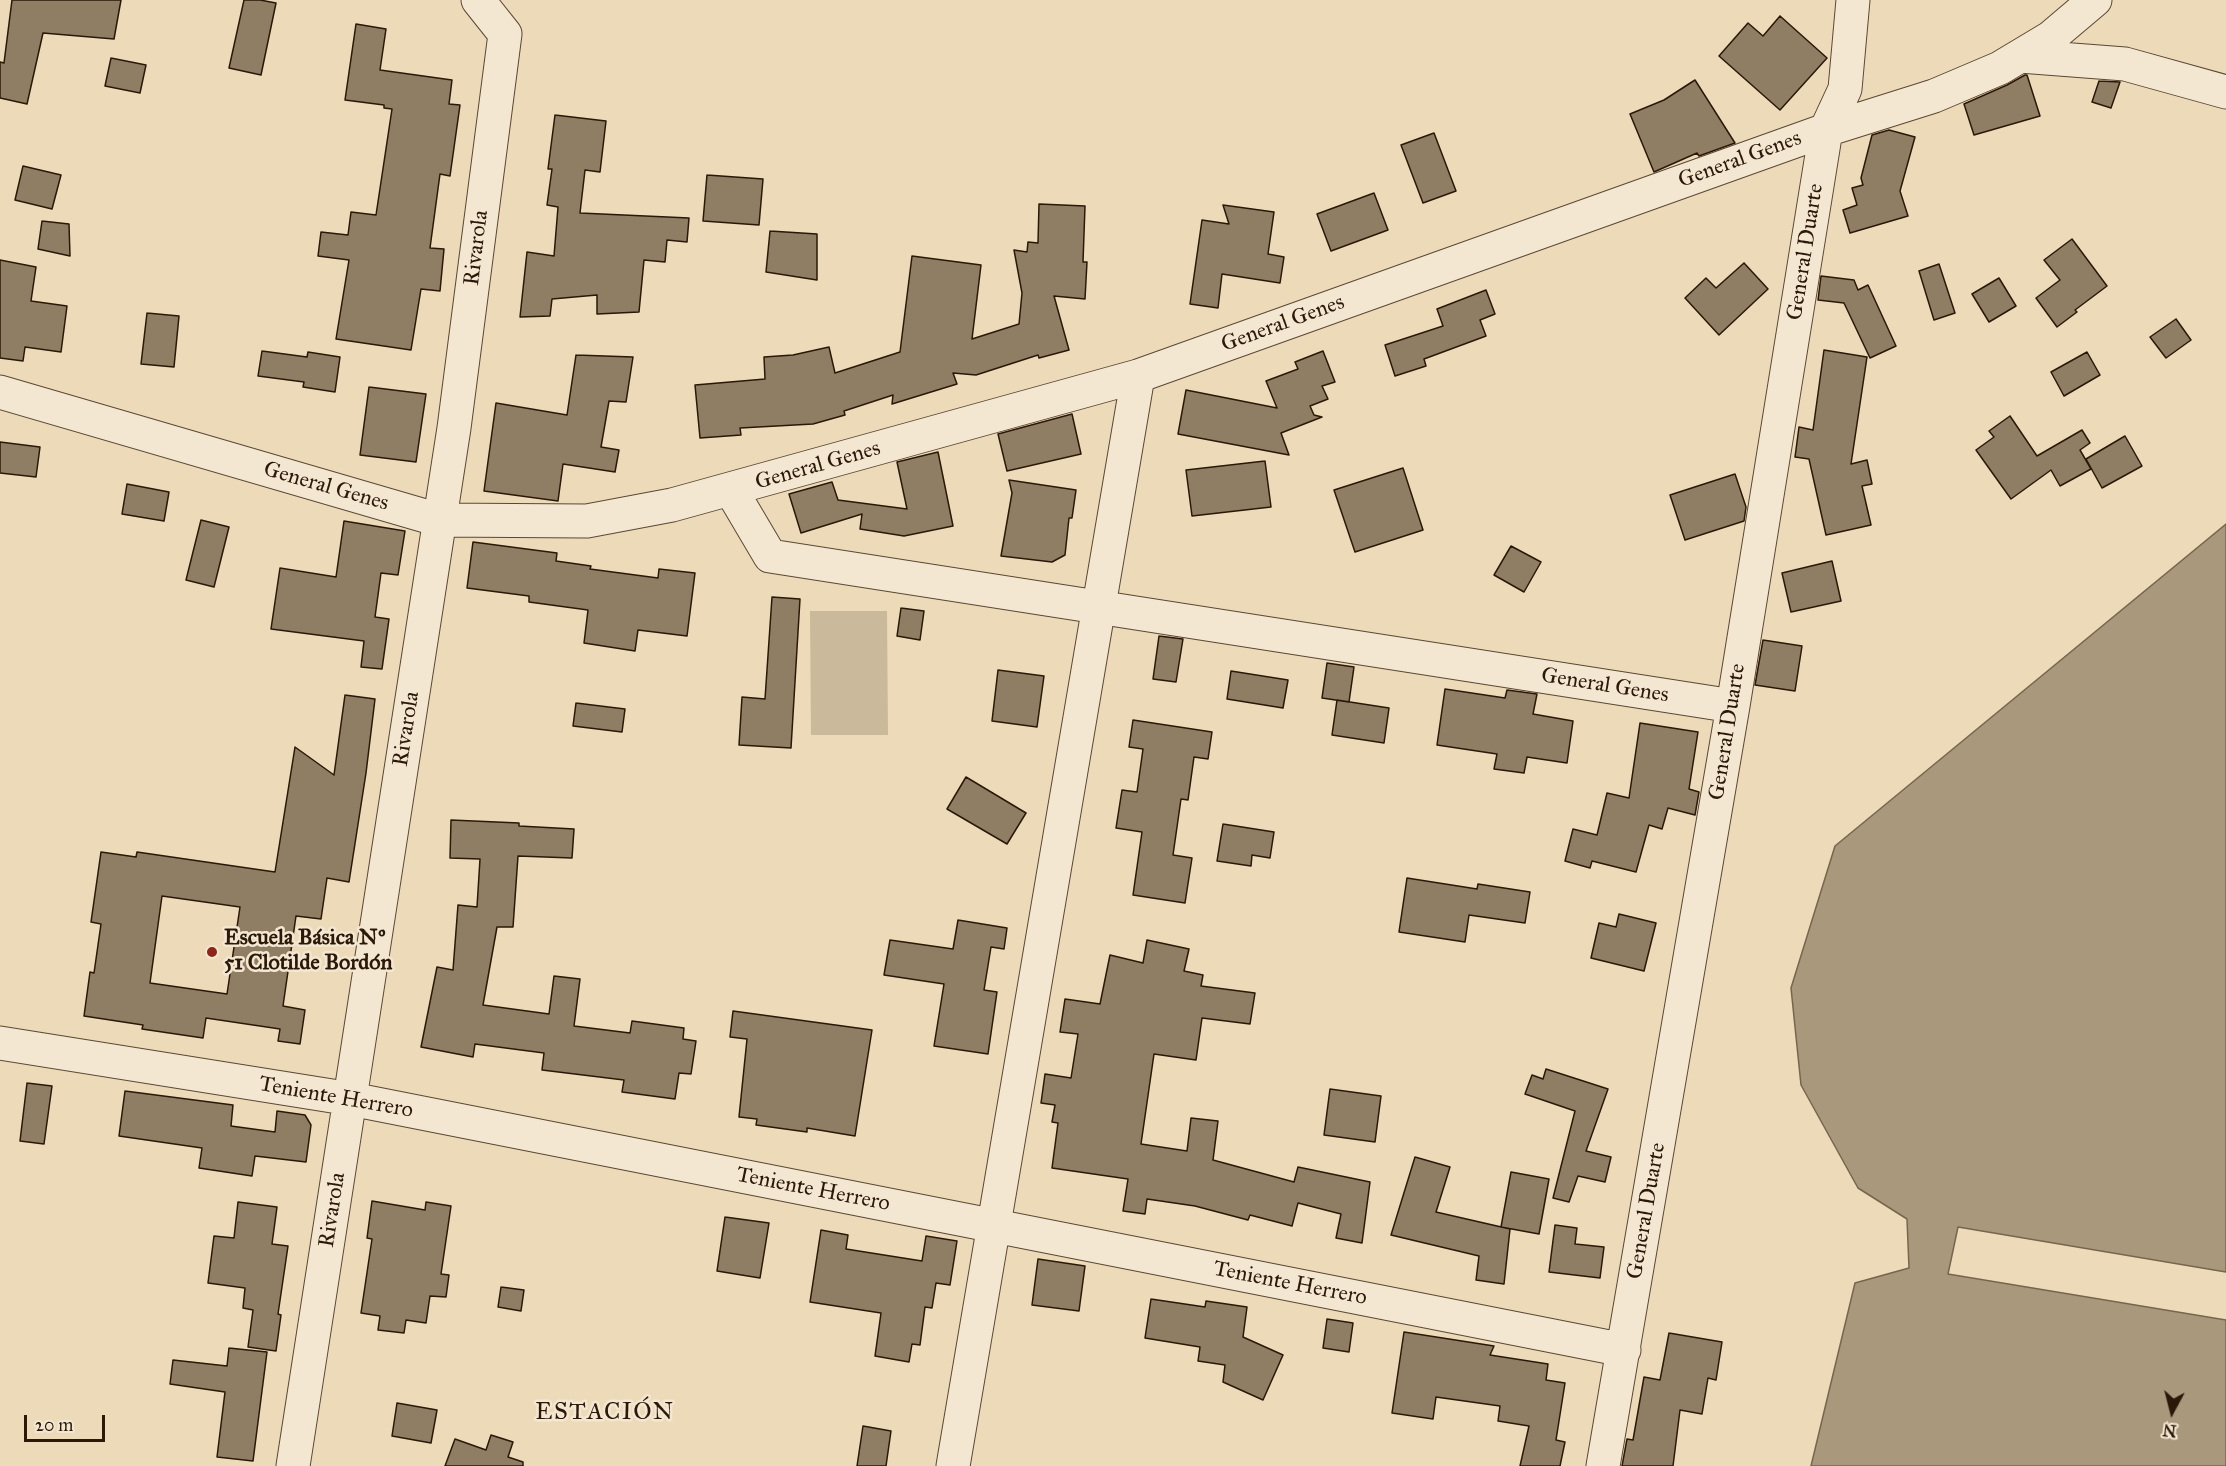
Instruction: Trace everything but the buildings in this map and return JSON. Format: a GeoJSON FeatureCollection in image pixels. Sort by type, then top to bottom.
{"type":"FeatureCollection","features":[{"type":"Feature","properties":{"kind":"street","name":"Rivarola"},"geometry":{"type":"LineString","coordinates":[[293,1466],[454,428],[505,34],[478,0]]}},
{"type":"Feature","properties":{"kind":"street","name":"General Duarte"},"geometry":{"type":"LineString","coordinates":[[1604,1466],[1733,706],[1826,130],[1845,89],[1852,0]]}},
{"type":"Feature","properties":{"kind":"street","name":"General Genes"},"geometry":{"type":"LineString","coordinates":[[0,392],[439,520],[587,521],[672,505],[730,490],[1138,376],[1826,130],[1934,96],[2000,68],[2050,38],[2095,0]]}},
{"type":"Feature","properties":{"kind":"street"},"geometry":{"type":"LineString","coordinates":[[2020,56],[2125,64],[2226,92]]}},
{"type":"Feature","properties":{"kind":"street"},"geometry":{"type":"LineString","coordinates":[[953,1466],[1138,376]]}},
{"type":"Feature","properties":{"kind":"street","name":"General Genes"},"geometry":{"type":"LineString","coordinates":[[730,490],[770,556],[1733,706]]}},
{"type":"Feature","properties":{"kind":"street","name":"Teniente Herrero"},"geometry":{"type":"LineString","coordinates":[[0,1043],[351,1099],[1624,1350]]}},
{"type":"Feature","properties":{"kind":"shaded area"},"geometry":{"type":"Polygon","coordinates":[[[2226,524],[2226,1272],[1958,1227],[1948,1274],[2226,1320],[2226,1466],[1811,1466],[1855,1283],[1909,1268],[1907,1219],[1858,1188],[1801,1085],[1791,988],[1835,846],[2226,524]]]}},
{"type":"Feature","properties":{"kind":"shaded area"},"geometry":{"type":"Polygon","coordinates":[[[810,611],[887,611],[888,735],[811,735],[810,611]]]}},
{"type":"Feature","properties":{"kind":"place","name":"Escuela Básica Nº 51 Clotilde Bordón"},"geometry":{"type":"Point","coordinates":[212,952]}},
{"type":"Feature","properties":{"kind":"district","name":"ESTACIÓN"},"geometry":{"type":"Point","coordinates":[605,1413]}}]}
